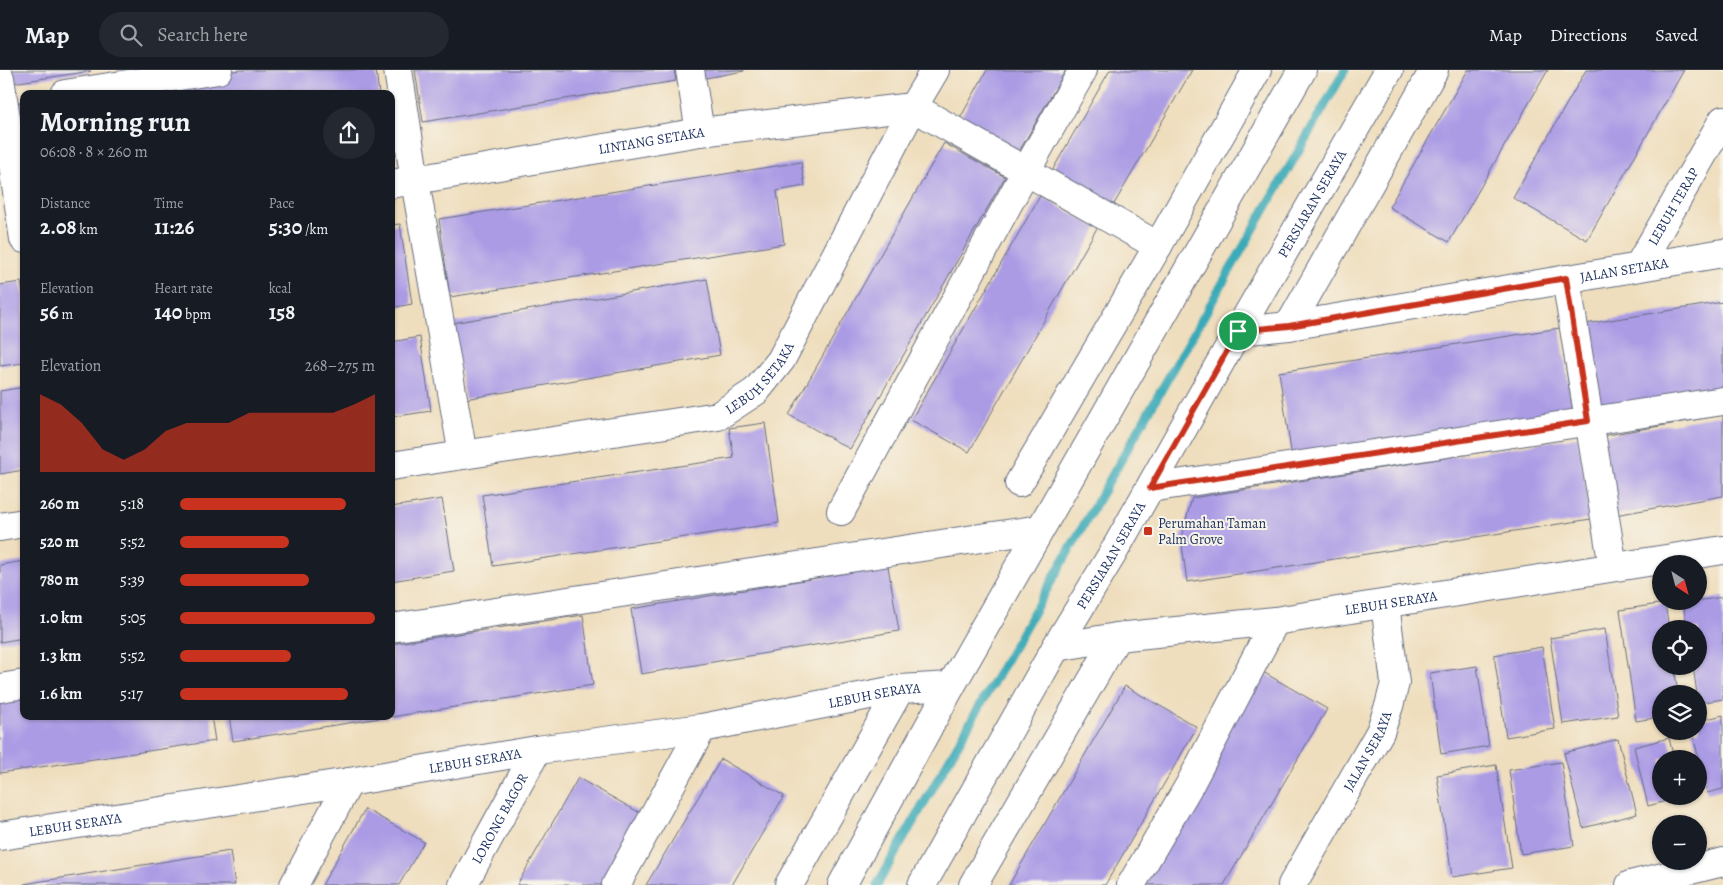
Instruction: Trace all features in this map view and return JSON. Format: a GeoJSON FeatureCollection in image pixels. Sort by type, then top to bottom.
{"type":"FeatureCollection","features":[{"type":"Feature","properties":{"kind":"street"},"geometry":{"type":"LineString","coordinates":[[90,90],[218,70]]}},
{"type":"Feature","properties":{"kind":"street"},"geometry":{"type":"LineString","coordinates":[[398,70],[403,182],[463,455]]}},
{"type":"Feature","properties":{"kind":"street"},"geometry":{"type":"LineString","coordinates":[[690,70],[700,132]]}},
{"type":"Feature","properties":{"kind":"street","name":"LEBUH SETAKA"},"geometry":{"type":"LineString","coordinates":[[395,465],[718,416],[756,391],[782,360],[913,107],[935,70]]}},
{"type":"Feature","properties":{"kind":"street"},"geometry":{"type":"LineString","coordinates":[[841,511],[1083,70]]}},
{"type":"Feature","properties":{"kind":"street"},"geometry":{"type":"LineString","coordinates":[[1019,483],[1158,246],[1257,70]]}},
{"type":"Feature","properties":{"kind":"street"},"geometry":{"type":"LineString","coordinates":[[842,885],[951,686],[1302,70]]}},
{"type":"Feature","properties":{"kind":"street","name":"PERSIARAN SERAYA"},"geometry":{"type":"LineString","coordinates":[[922,885],[1056,647],[1150,488],[1238,331],[1389,70]]}},
{"type":"Feature","properties":{"kind":"street"},"geometry":{"type":"LineString","coordinates":[[1289,326],[1434,70]]}},
{"type":"Feature","properties":{"kind":"street"},"geometry":{"type":"LineString","coordinates":[[7,96],[20,204]]}},
{"type":"Feature","properties":{"kind":"street"},"geometry":{"type":"LineString","coordinates":[[913,107],[1158,246]]}},
{"type":"Feature","properties":{"kind":"street","name":"LINTANG SETAKA"},"geometry":{"type":"LineString","coordinates":[[403,182],[700,132],[913,107]]}},
{"type":"Feature","properties":{"kind":"street","name":"LEBUH TERAP"},"geometry":{"type":"LineString","coordinates":[[1638,267],[1723,120]]}},
{"type":"Feature","properties":{"kind":"street"},"geometry":{"type":"LineString","coordinates":[[0,240],[20,238]]}},
{"type":"Feature","properties":{"kind":"street","name":"JALAN SETAKA"},"geometry":{"type":"LineString","coordinates":[[1238,331],[1289,326],[1723,253]]}},
{"type":"Feature","properties":{"kind":"street"},"geometry":{"type":"LineString","coordinates":[[1566,278],[1613,567]]}},
{"type":"Feature","properties":{"kind":"street"},"geometry":{"type":"LineString","coordinates":[[1150,488],[1723,400]]}},
{"type":"Feature","properties":{"kind":"street"},"geometry":{"type":"LineString","coordinates":[[0,527],[20,524]]}},
{"type":"Feature","properties":{"kind":"street"},"geometry":{"type":"LineString","coordinates":[[395,627],[1040,529]]}},
{"type":"Feature","properties":{"kind":"street","name":"LEBUH SERAYA"},"geometry":{"type":"LineString","coordinates":[[1056,647],[1117,638],[1275,621],[1723,550]]}},
{"type":"Feature","properties":{"kind":"street","name":"JALAN SERAYA"},"geometry":{"type":"LineString","coordinates":[[1292,885],[1380,732],[1389,706],[1394,683],[1385,604]]}},
{"type":"Feature","properties":{"kind":"street"},"geometry":{"type":"LineString","coordinates":[[1131,885],[1190,784],[1275,621]]}},
{"type":"Feature","properties":{"kind":"street"},"geometry":{"type":"LineString","coordinates":[[973,885],[1117,638]]}},
{"type":"Feature","properties":{"kind":"street"},"geometry":{"type":"LineString","coordinates":[[0,688],[20,685]]}},
{"type":"Feature","properties":{"kind":"street","name":"LEBUH SERAYA"},"geometry":{"type":"LineString","coordinates":[[0,836],[349,782],[537,750],[702,728],[900,689],[951,686]]}},
{"type":"Feature","properties":{"kind":"street"},"geometry":{"type":"LineString","coordinates":[[789,885],[900,689]]}},
{"type":"Feature","properties":{"kind":"street"},"geometry":{"type":"LineString","coordinates":[[616,885],[702,728]]}},
{"type":"Feature","properties":{"kind":"street","name":"LORONG BAGOR"},"geometry":{"type":"LineString","coordinates":[[462,885],[537,750]]}},
{"type":"Feature","properties":{"kind":"street"},"geometry":{"type":"LineString","coordinates":[[294,885],[349,782]]}},
{"type":"Feature","properties":{"kind":"street"},"geometry":{"type":"LineString","coordinates":[[1630,885],[1723,862]]}},
{"type":"Feature","properties":{"kind":"building"},"geometry":{"type":"Polygon","coordinates":[[[4,70],[90,70],[91,71],[6,84],[4,70]]]}},
{"type":"Feature","properties":{"kind":"building"},"geometry":{"type":"Polygon","coordinates":[[[240,70],[376,70],[378,90],[114,90],[240,70]]]}},
{"type":"Feature","properties":{"kind":"building"},"geometry":{"type":"Polygon","coordinates":[[[415,70],[674,70],[676,81],[423,122],[415,70]]]}},
{"type":"Feature","properties":{"kind":"building"},"geometry":{"type":"Polygon","coordinates":[[[699,70],[744,70],[744,71],[700,79],[699,70]]]}},
{"type":"Feature","properties":{"kind":"building"},"geometry":{"type":"Polygon","coordinates":[[[987,70],[1066,70],[1017,155],[958,122],[987,70]]]}},
{"type":"Feature","properties":{"kind":"building"},"geometry":{"type":"Polygon","coordinates":[[[1110,70],[1192,70],[1110,211],[1049,176],[1110,70]]]}},
{"type":"Feature","properties":{"kind":"building"},"geometry":{"type":"Polygon","coordinates":[[[1468,70],[1548,70],[1449,242],[1389,207],[1468,70]]]}},
{"type":"Feature","properties":{"kind":"building"},"geometry":{"type":"Polygon","coordinates":[[[1586,70],[1684,70],[1587,240],[1513,198],[1586,70]]]}},
{"type":"Feature","properties":{"kind":"building"},"geometry":{"type":"Polygon","coordinates":[[[20,103],[20,162],[9,104],[20,103]]]}},
{"type":"Feature","properties":{"kind":"building"},"geometry":{"type":"Polygon","coordinates":[[[944,143],[1005,177],[850,449],[789,415],[944,143]]]}},
{"type":"Feature","properties":{"kind":"building"},"geometry":{"type":"Polygon","coordinates":[[[801,162],[805,186],[777,191],[784,244],[450,297],[439,219],[801,162]]]}},
{"type":"Feature","properties":{"kind":"building"},"geometry":{"type":"Polygon","coordinates":[[[1040,196],[1097,228],[969,452],[911,420],[1040,196]]]}},
{"type":"Feature","properties":{"kind":"building"},"geometry":{"type":"Polygon","coordinates":[[[400,224],[412,304],[395,307],[395,225],[400,224]]]}},
{"type":"Feature","properties":{"kind":"building"},"geometry":{"type":"Polygon","coordinates":[[[707,279],[720,355],[465,399],[452,323],[707,279]]]}},
{"type":"Feature","properties":{"kind":"building"},"geometry":{"type":"Polygon","coordinates":[[[20,282],[20,364],[0,366],[0,285],[20,282]]]}},
{"type":"Feature","properties":{"kind":"building"},"geometry":{"type":"Polygon","coordinates":[[[1723,302],[1723,390],[1598,409],[1585,324],[1723,302]]]}},
{"type":"Feature","properties":{"kind":"building"},"geometry":{"type":"Polygon","coordinates":[[[1560,328],[1573,414],[1292,458],[1279,372],[1560,328]]]}},
{"type":"Feature","properties":{"kind":"building"},"geometry":{"type":"Polygon","coordinates":[[[420,337],[431,411],[395,416],[395,341],[420,337]]]}},
{"type":"Feature","properties":{"kind":"building"},"geometry":{"type":"Polygon","coordinates":[[[20,388],[20,471],[0,474],[0,391],[20,388]]]}},
{"type":"Feature","properties":{"kind":"building"},"geometry":{"type":"Polygon","coordinates":[[[1723,415],[1723,496],[1615,515],[1602,436],[1723,415]]]}},
{"type":"Feature","properties":{"kind":"building"},"geometry":{"type":"Polygon","coordinates":[[[765,423],[779,523],[493,566],[482,495],[734,458],[729,428],[765,423]]]}},
{"type":"Feature","properties":{"kind":"building"},"geometry":{"type":"Polygon","coordinates":[[[1578,437],[1591,519],[1187,582],[1181,538],[1192,498],[1578,437]]]}},
{"type":"Feature","properties":{"kind":"building"},"geometry":{"type":"Polygon","coordinates":[[[442,499],[454,571],[395,580],[395,506],[442,499]]]}},
{"type":"Feature","properties":{"kind":"building"},"geometry":{"type":"Polygon","coordinates":[[[20,562],[20,639],[0,642],[0,565],[20,562]]]}},
{"type":"Feature","properties":{"kind":"building"},"geometry":{"type":"Polygon","coordinates":[[[888,566],[899,631],[641,674],[631,609],[888,566]]]}},
{"type":"Feature","properties":{"kind":"building"},"geometry":{"type":"Polygon","coordinates":[[[1723,597],[1723,699],[1707,702],[1707,685],[1696,685],[1694,675],[1707,675],[1707,620],[1686,620],[1684,610],[1708,610],[1708,599],[1723,597]]]}},
{"type":"Feature","properties":{"kind":"building"},"geometry":{"type":"Polygon","coordinates":[[[1652,605],[1652,610],[1666,610],[1668,620],[1652,620],[1652,675],[1675,675],[1677,685],[1652,685],[1652,718],[1636,721],[1620,610],[1652,605]]]}},
{"type":"Feature","properties":{"kind":"building"},"geometry":{"type":"Polygon","coordinates":[[[583,615],[593,685],[395,716],[395,643],[583,615]]]}},
{"type":"Feature","properties":{"kind":"building"},"geometry":{"type":"Polygon","coordinates":[[[1605,629],[1618,716],[1563,724],[1550,638],[1605,629]]]}},
{"type":"Feature","properties":{"kind":"building"},"geometry":{"type":"Polygon","coordinates":[[[1542,647],[1555,729],[1506,737],[1494,655],[1542,647]]]}},
{"type":"Feature","properties":{"kind":"building"},"geometry":{"type":"Polygon","coordinates":[[[1477,666],[1489,746],[1441,754],[1430,673],[1477,666]]]}},
{"type":"Feature","properties":{"kind":"building"},"geometry":{"type":"Polygon","coordinates":[[[1256,668],[1327,709],[1224,885],[1129,885],[1256,668]]]}},
{"type":"Feature","properties":{"kind":"building"},"geometry":{"type":"Polygon","coordinates":[[[1125,686],[1197,727],[1171,772],[1105,885],[1009,885],[1125,686]]]}},
{"type":"Feature","properties":{"kind":"building"},"geometry":{"type":"Polygon","coordinates":[[[20,687],[20,720],[212,720],[215,741],[0,773],[0,690],[20,687]]]}},
{"type":"Feature","properties":{"kind":"building"},"geometry":{"type":"Polygon","coordinates":[[[1723,715],[1723,789],[1707,793],[1707,750],[1697,750],[1694,740],[1707,740],[1707,719],[1723,715]]]}},
{"type":"Feature","properties":{"kind":"building"},"geometry":{"type":"Polygon","coordinates":[[[230,720],[368,720],[233,741],[230,720]]]}},
{"type":"Feature","properties":{"kind":"building"},"geometry":{"type":"Polygon","coordinates":[[[1618,739],[1637,814],[1583,828],[1564,753],[1618,739]]]}},
{"type":"Feature","properties":{"kind":"building"},"geometry":{"type":"Polygon","coordinates":[[[1661,740],[1669,740],[1672,750],[1652,750],[1652,805],[1648,806],[1634,747],[1661,740]]]}},
{"type":"Feature","properties":{"kind":"building"},"geometry":{"type":"Polygon","coordinates":[[[721,759],[784,796],[732,885],[646,885],[721,759]]]}},
{"type":"Feature","properties":{"kind":"building"},"geometry":{"type":"Polygon","coordinates":[[[1561,762],[1574,846],[1521,854],[1509,770],[1561,762]]]}},
{"type":"Feature","properties":{"kind":"building"},"geometry":{"type":"Polygon","coordinates":[[[1496,765],[1512,868],[1452,877],[1437,775],[1496,765]]]}},
{"type":"Feature","properties":{"kind":"building"},"geometry":{"type":"Polygon","coordinates":[[[578,778],[649,818],[611,885],[517,885],[578,778]]]}},
{"type":"Feature","properties":{"kind":"building"},"geometry":{"type":"Polygon","coordinates":[[[365,809],[424,842],[399,885],[322,885],[365,809]]]}},
{"type":"Feature","properties":{"kind":"building"},"geometry":{"type":"Polygon","coordinates":[[[230,851],[235,885],[24,885],[24,884],[230,851]]]}},
{"type":"Feature","properties":{"kind":"waterway"},"geometry":{"type":"LineString","coordinates":[[877,885],[1345,70]]}},
{"type":"Feature","properties":{"kind":"place","name":"Perumahan Taman Palm Grove"},"geometry":{"type":"Point","coordinates":[1148,531]}},
{"type":"Feature","properties":{"kind":"route"},"geometry":{"type":"LineString","coordinates":[[1566,278],[1588,421],[1150,488],[1238,331],[1289,326],[1566,278]]}}]}
